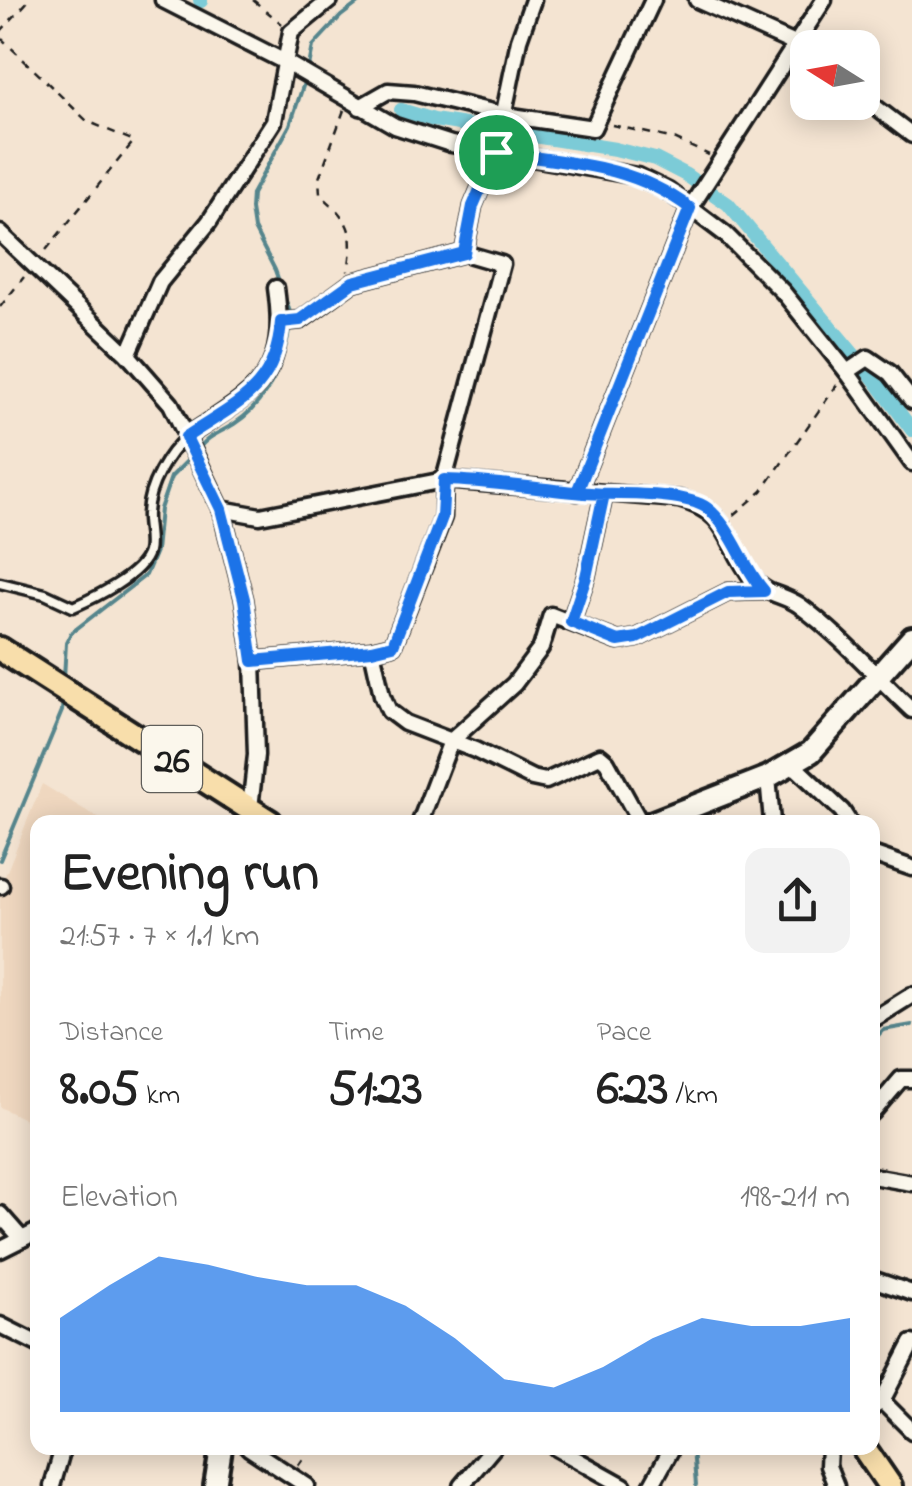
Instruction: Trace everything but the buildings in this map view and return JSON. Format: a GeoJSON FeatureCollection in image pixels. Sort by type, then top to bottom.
{"type":"FeatureCollection","features":[{"type":"Feature","properties":{"kind":"main road"},"geometry":{"type":"LineString","coordinates":[[671,815],[768,777],[811,752],[912,638]]}},
{"type":"Feature","properties":{"kind":"main road","name":"26"},"geometry":{"type":"LineString","coordinates":[[0,650],[260,815]]}},
{"type":"Feature","properties":{"kind":"main road"},"geometry":{"type":"LineString","coordinates":[[214,1486],[221,1455]]}},
{"type":"Feature","properties":{"kind":"main road"},"geometry":{"type":"LineString","coordinates":[[869,1455],[890,1486]]}},
{"type":"Feature","properties":{"kind":"street"},"geometry":{"type":"LineString","coordinates":[[163,0],[420,136],[637,176],[668,191],[725,234],[783,292],[912,463]]}},
{"type":"Feature","properties":{"kind":"street"},"geometry":{"type":"LineString","coordinates":[[128,355],[160,282],[209,222],[274,121],[291,32],[330,0]]}},
{"type":"Feature","properties":{"kind":"street"},"geometry":{"type":"LineString","coordinates":[[464,253],[473,206],[496,152],[519,40],[533,0]]}},
{"type":"Feature","properties":{"kind":"street"},"geometry":{"type":"LineString","coordinates":[[354,103],[388,90],[505,115],[593,128],[653,0]]}},
{"type":"Feature","properties":{"kind":"street"},"geometry":{"type":"LineString","coordinates":[[697,0],[790,44]]}},
{"type":"Feature","properties":{"kind":"street"},"geometry":{"type":"LineString","coordinates":[[810,30],[824,0]]}},
{"type":"Feature","properties":{"kind":"street"},"geometry":{"type":"LineString","coordinates":[[577,492],[690,208],[790,64]]}},
{"type":"Feature","properties":{"kind":"street"},"geometry":{"type":"LineString","coordinates":[[880,111],[912,135]]}},
{"type":"Feature","properties":{"kind":"street"},"geometry":{"type":"LineString","coordinates":[[0,233],[128,355],[171,404],[221,509],[244,599],[253,661],[256,755],[250,808]]}},
{"type":"Feature","properties":{"kind":"street"},"geometry":{"type":"LineString","coordinates":[[253,661],[393,645],[442,517],[444,480],[502,264],[464,253],[348,286],[300,320],[281,322]]}},
{"type":"Feature","properties":{"kind":"street"},"geometry":{"type":"LineString","coordinates":[[188,441],[254,392],[270,371],[280,342],[276,288]]}},
{"type":"Feature","properties":{"kind":"street"},"geometry":{"type":"LineString","coordinates":[[846,372],[868,358],[890,372],[912,401]]}},
{"type":"Feature","properties":{"kind":"street"},"geometry":{"type":"LineString","coordinates":[[221,509],[260,516],[444,480],[691,502],[704,506],[722,525],[746,569],[764,591]]}},
{"type":"Feature","properties":{"kind":"street"},"geometry":{"type":"LineString","coordinates":[[571,622],[586,577],[604,494]]}},
{"type":"Feature","properties":{"kind":"street"},"geometry":{"type":"LineString","coordinates":[[423,815],[451,741],[514,684],[541,648],[551,615],[618,641],[637,638],[728,592],[764,591],[797,604],[912,710]]}},
{"type":"Feature","properties":{"kind":"street"},"geometry":{"type":"LineString","coordinates":[[372,650],[382,695],[389,710],[405,723],[546,781],[600,756],[636,815]]}},
{"type":"Feature","properties":{"kind":"street"},"geometry":{"type":"LineString","coordinates":[[791,764],[845,815]]}},
{"type":"Feature","properties":{"kind":"street"},"geometry":{"type":"LineString","coordinates":[[768,777],[771,815]]}},
{"type":"Feature","properties":{"kind":"street"},"geometry":{"type":"LineString","coordinates":[[880,857],[912,868]]}},
{"type":"Feature","properties":{"kind":"street"},"geometry":{"type":"LineString","coordinates":[[880,1015],[912,995]]}},
{"type":"Feature","properties":{"kind":"street"},"geometry":{"type":"LineString","coordinates":[[880,1104],[901,1080],[912,1079]]}},
{"type":"Feature","properties":{"kind":"street"},"geometry":{"type":"LineString","coordinates":[[880,1178],[912,1184]]}},
{"type":"Feature","properties":{"kind":"street"},"geometry":{"type":"LineString","coordinates":[[0,1214],[22,1239]]}},
{"type":"Feature","properties":{"kind":"street"},"geometry":{"type":"LineString","coordinates":[[0,1250],[30,1235]]}},
{"type":"Feature","properties":{"kind":"street"},"geometry":{"type":"LineString","coordinates":[[880,1282],[912,1293]]}},
{"type":"Feature","properties":{"kind":"street"},"geometry":{"type":"LineString","coordinates":[[0,1325],[30,1340]]}},
{"type":"Feature","properties":{"kind":"street"},"geometry":{"type":"LineString","coordinates":[[880,1400],[912,1343]]}},
{"type":"Feature","properties":{"kind":"street"},"geometry":{"type":"LineString","coordinates":[[880,1407],[912,1432]]}},
{"type":"Feature","properties":{"kind":"street"},"geometry":{"type":"LineString","coordinates":[[52,1486],[62,1455]]}},
{"type":"Feature","properties":{"kind":"street"},"geometry":{"type":"LineString","coordinates":[[260,1455],[307,1486]]}},
{"type":"Feature","properties":{"kind":"street"},"geometry":{"type":"LineString","coordinates":[[461,1486],[487,1455]]}},
{"type":"Feature","properties":{"kind":"street"},"geometry":{"type":"LineString","coordinates":[[569,1455],[624,1486]]}},
{"type":"Feature","properties":{"kind":"street"},"geometry":{"type":"LineString","coordinates":[[650,1486],[668,1455]]}},
{"type":"Feature","properties":{"kind":"street"},"geometry":{"type":"LineString","coordinates":[[828,1455],[836,1486]]}},
{"type":"Feature","properties":{"kind":"lane"},"geometry":{"type":"LineString","coordinates":[[0,584],[44,594],[73,607],[100,596],[140,566],[148,552],[146,509],[156,480],[174,448],[188,441]]}},
{"type":"Feature","properties":{"kind":"path"},"geometry":{"type":"LineString","coordinates":[[0,307],[134,141],[87,121],[0,34],[29,0]]}},
{"type":"Feature","properties":{"kind":"path"},"geometry":{"type":"LineString","coordinates":[[253,0],[291,32]]}},
{"type":"Feature","properties":{"kind":"path"},"geometry":{"type":"LineString","coordinates":[[348,286],[352,235],[336,209],[320,194],[319,178],[354,103]]}},
{"type":"Feature","properties":{"kind":"path"},"geometry":{"type":"LineString","coordinates":[[596,122],[674,139],[720,160]]}},
{"type":"Feature","properties":{"kind":"path"},"geometry":{"type":"LineString","coordinates":[[722,525],[762,492],[846,372]]}},
{"type":"Feature","properties":{"kind":"path"},"geometry":{"type":"LineString","coordinates":[[292,1476],[306,1455]]}},
{"type":"Feature","properties":{"kind":"shaded area"},"geometry":{"type":"Polygon","coordinates":[[[42,784],[93,815],[30,815],[30,1123],[0,1107],[0,889],[42,784]]]}},
{"type":"Feature","properties":{"kind":"waterway"},"geometry":{"type":"LineString","coordinates":[[308,71],[313,46],[362,0]]}},
{"type":"Feature","properties":{"kind":"waterway"},"geometry":{"type":"LineString","coordinates":[[291,315],[275,270],[254,229],[251,209],[252,194],[290,125],[305,80]]}},
{"type":"Feature","properties":{"kind":"waterway"},"geometry":{"type":"LineString","coordinates":[[401,110],[434,120],[615,149],[655,159],[686,175],[728,204],[912,430]]}},
{"type":"Feature","properties":{"kind":"waterway"},"geometry":{"type":"LineString","coordinates":[[196,451],[210,437],[246,415],[265,393],[279,367],[290,324]]}},
{"type":"Feature","properties":{"kind":"waterway"},"geometry":{"type":"LineString","coordinates":[[64,678],[66,643],[71,633],[146,575],[156,551],[160,509],[171,477],[190,458]]}},
{"type":"Feature","properties":{"kind":"waterway"},"geometry":{"type":"LineString","coordinates":[[0,860],[62,711],[63,697]]}},
{"type":"Feature","properties":{"kind":"waterway"},"geometry":{"type":"LineString","coordinates":[[880,1033],[912,1025]]}},
{"type":"Feature","properties":{"kind":"waterway"},"geometry":{"type":"LineString","coordinates":[[694,1455],[696,1486]]}},
{"type":"Feature","properties":{"kind":"route"},"geometry":{"type":"LineString","coordinates":[[496,152],[473,206],[464,253],[353,282],[300,320],[281,322],[280,342],[270,371],[254,392],[186,437],[221,509],[244,599],[253,661],[393,645],[442,517],[444,480],[467,480],[582,493],[678,499],[704,506],[722,525],[746,569],[764,591],[728,592],[637,638],[618,641],[571,622],[586,577],[604,494],[577,492],[690,208],[668,191],[637,176],[496,152]]}}]}
